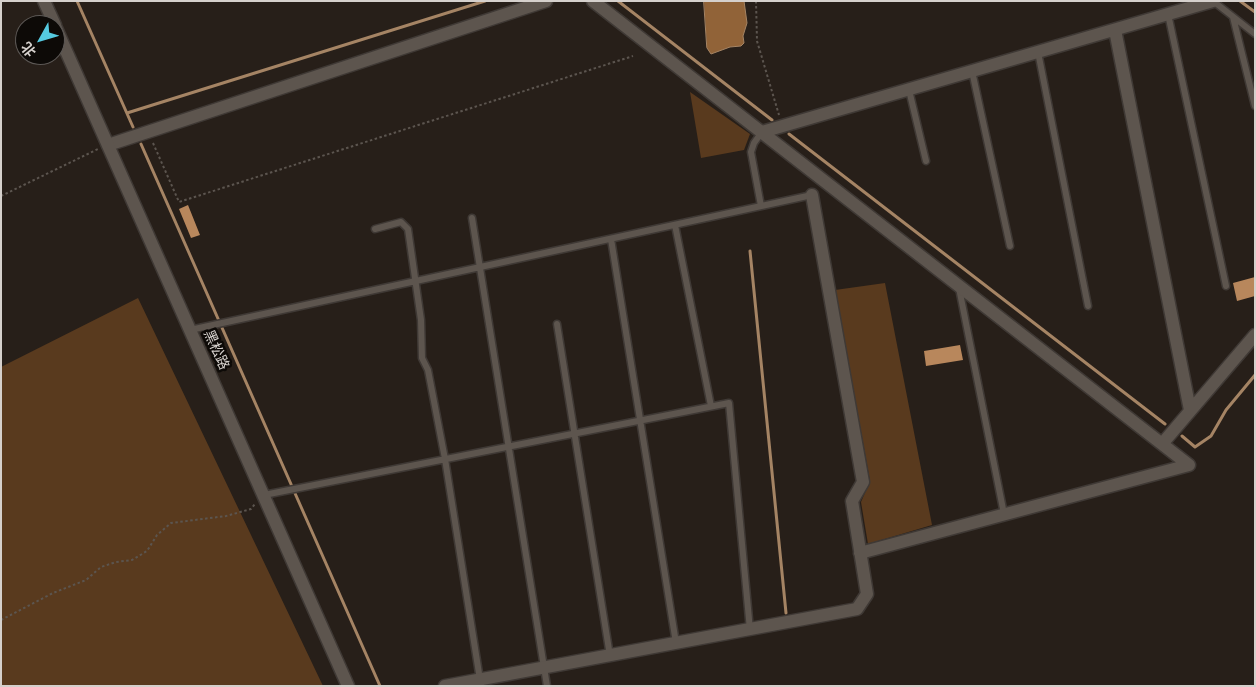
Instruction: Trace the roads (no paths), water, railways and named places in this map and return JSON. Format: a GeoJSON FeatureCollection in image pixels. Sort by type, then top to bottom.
{"type":"FeatureCollection","features":[{"type":"Feature","properties":{"kind":"street","name":"黑松路"},"geometry":{"type":"LineString","coordinates":[[44,1],[50,15]]}},
{"type":"Feature","properties":{"kind":"street"},"geometry":{"type":"LineString","coordinates":[[108,145],[546,1]]}},
{"type":"Feature","properties":{"kind":"street"},"geometry":{"type":"LineString","coordinates":[[593,1],[1189,465],[860,553]]}},
{"type":"Feature","properties":{"kind":"street"},"geometry":{"type":"LineString","coordinates":[[762,132],[1213,1]]}},
{"type":"Feature","properties":{"kind":"street"},"geometry":{"type":"LineString","coordinates":[[1115,30],[1190,410]]}},
{"type":"Feature","properties":{"kind":"street","name":"黑松路"},"geometry":{"type":"LineString","coordinates":[[65,48],[348,686]]}},
{"type":"Feature","properties":{"kind":"street"},"geometry":{"type":"LineString","coordinates":[[445,686],[481,682],[544,668],[856,609],[867,594],[852,501],[863,482],[812,195]]}},
{"type":"Feature","properties":{"kind":"street"},"geometry":{"type":"LineString","coordinates":[[1162,444],[1255,335]]}},
{"type":"Feature","properties":{"kind":"lane"},"geometry":{"type":"LineString","coordinates":[[1213,1],[1255,34]]}},
{"type":"Feature","properties":{"kind":"lane"},"geometry":{"type":"LineString","coordinates":[[1168,14],[1226,286]]}},
{"type":"Feature","properties":{"kind":"lane"},"geometry":{"type":"LineString","coordinates":[[1233,17],[1255,106]]}},
{"type":"Feature","properties":{"kind":"lane"},"geometry":{"type":"LineString","coordinates":[[1038,52],[1088,306]]}},
{"type":"Feature","properties":{"kind":"lane"},"geometry":{"type":"LineString","coordinates":[[972,71],[1010,246]]}},
{"type":"Feature","properties":{"kind":"lane"},"geometry":{"type":"LineString","coordinates":[[909,90],[926,161]]}},
{"type":"Feature","properties":{"kind":"lane"},"geometry":{"type":"LineString","coordinates":[[761,206],[751,152],[754,143],[762,132]]}},
{"type":"Feature","properties":{"kind":"lane"},"geometry":{"type":"LineString","coordinates":[[190,330],[812,195]]}},
{"type":"Feature","properties":{"kind":"lane"},"geometry":{"type":"LineString","coordinates":[[472,218],[547,686]]}},
{"type":"Feature","properties":{"kind":"lane"},"geometry":{"type":"LineString","coordinates":[[375,229],[401,222],[408,229],[422,320],[422,358],[428,370],[445,459],[481,682]]}},
{"type":"Feature","properties":{"kind":"lane"},"geometry":{"type":"LineString","coordinates":[[675,225],[711,406]]}},
{"type":"Feature","properties":{"kind":"lane"},"geometry":{"type":"LineString","coordinates":[[611,239],[676,643]]}},
{"type":"Feature","properties":{"kind":"lane"},"geometry":{"type":"LineString","coordinates":[[959,286],[1004,514]]}},
{"type":"Feature","properties":{"kind":"lane"},"geometry":{"type":"LineString","coordinates":[[557,324],[610,656]]}},
{"type":"Feature","properties":{"kind":"lane"},"geometry":{"type":"LineString","coordinates":[[264,495],[729,403],[750,630]]}},
{"type":"Feature","properties":{"kind":"waterway"},"geometry":{"type":"LineString","coordinates":[[77,1],[133,127]]}},
{"type":"Feature","properties":{"kind":"waterway"},"geometry":{"type":"LineString","coordinates":[[127,113],[485,1]]}},
{"type":"Feature","properties":{"kind":"waterway"},"geometry":{"type":"LineString","coordinates":[[618,1],[772,120]]}},
{"type":"Feature","properties":{"kind":"waterway"},"geometry":{"type":"LineString","coordinates":[[1240,1],[1255,12]]}},
{"type":"Feature","properties":{"kind":"waterway"},"geometry":{"type":"LineString","coordinates":[[789,134],[1165,424]]}},
{"type":"Feature","properties":{"kind":"waterway"},"geometry":{"type":"LineString","coordinates":[[141,144],[380,686]]}},
{"type":"Feature","properties":{"kind":"waterway"},"geometry":{"type":"LineString","coordinates":[[750,251],[786,613]]}},
{"type":"Feature","properties":{"kind":"waterway"},"geometry":{"type":"LineString","coordinates":[[1182,436],[1195,447],[1211,436],[1226,410],[1255,375]]}}]}
